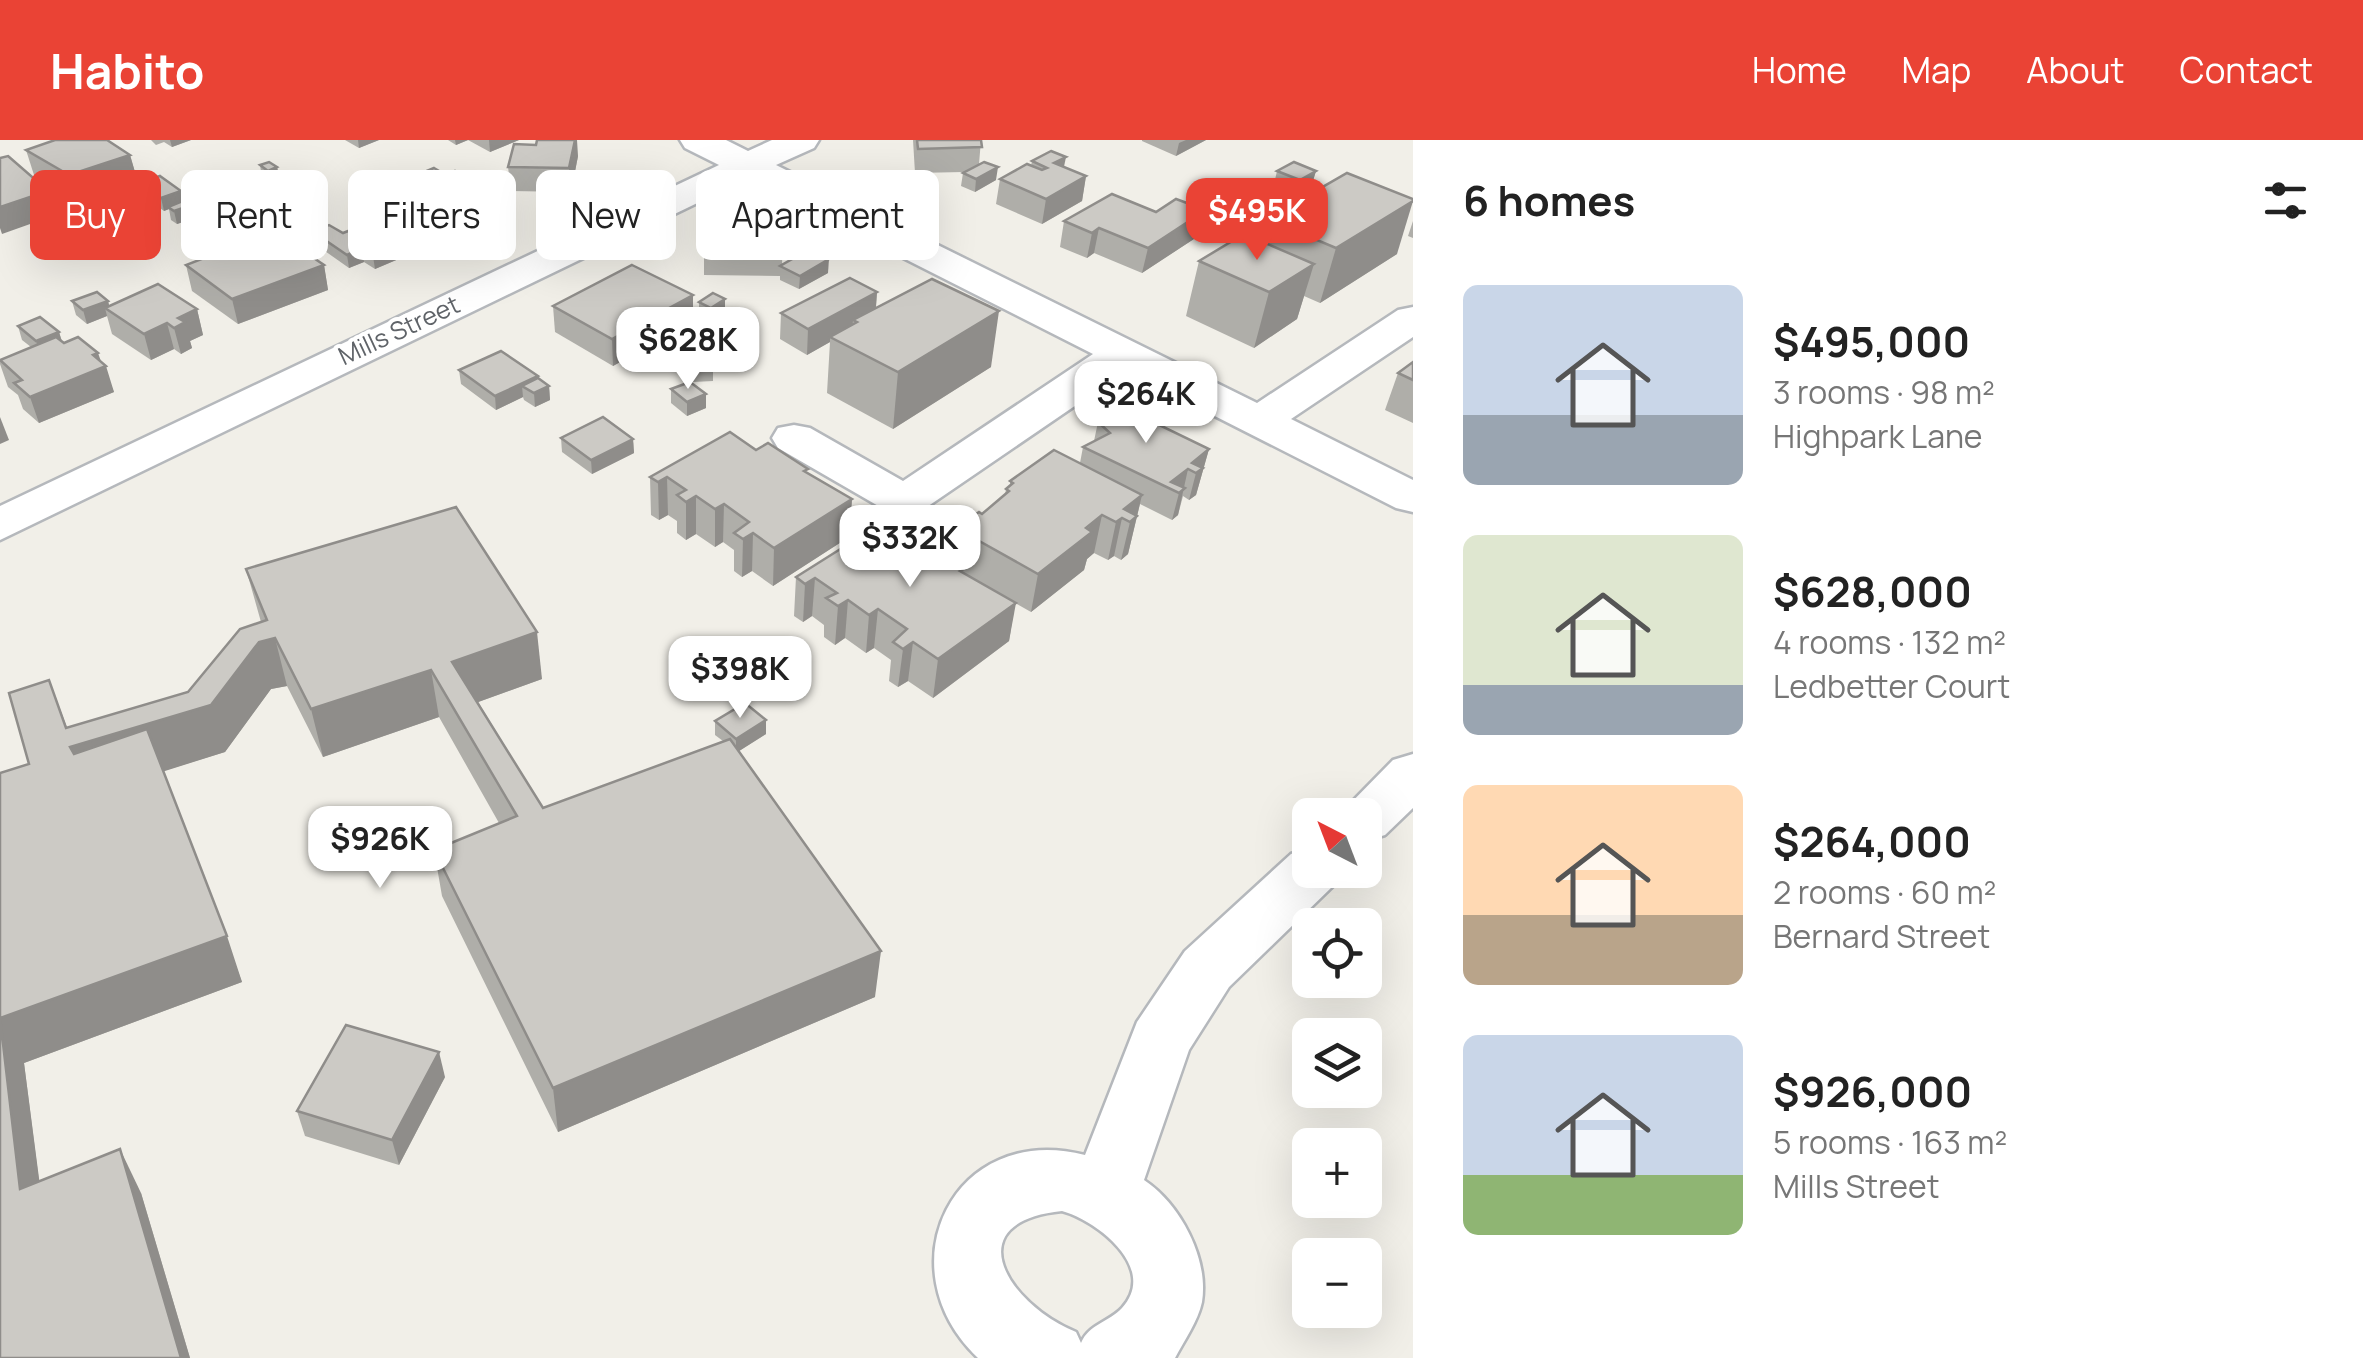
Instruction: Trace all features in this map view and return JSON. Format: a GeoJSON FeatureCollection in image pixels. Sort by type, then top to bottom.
{"type":"FeatureCollection","features":[{"type":"Feature","properties":{"kind":"street"},"geometry":{"type":"LineString","coordinates":[[698,140],[1413,498]]}},
{"type":"Feature","properties":{"kind":"street","name":"Mills Street"},"geometry":{"type":"LineString","coordinates":[[0,524],[384,336],[801,140]]}},
{"type":"Feature","properties":{"kind":"street"},"geometry":{"type":"LineString","coordinates":[[1259,421],[1413,319]]}},
{"type":"Feature","properties":{"kind":"street"},"geometry":{"type":"LineString","coordinates":[[794,438],[904,500],[1124,353]]}},
{"type":"Feature","properties":{"kind":"street"},"geometry":{"type":"LineString","coordinates":[[1382,804],[1413,774]]}},
{"type":"Feature","properties":{"kind":"street"},"geometry":{"type":"LineString","coordinates":[[1106,1190],[1160,1041],[1207,969],[1293,888]]}},
{"type":"Feature","properties":{"kind":"street"},"geometry":{"type":"LineString","coordinates":[[1050,1358],[1012,1340],[987,1314],[972,1286],[967,1256],[973,1227],[988,1203],[1027,1182],[1074,1179],[1106,1190],[1133,1210],[1154,1236],[1166,1266],[1167,1296],[1156,1325],[1136,1347],[1112,1358]]}},
{"type":"Feature","properties":{"kind":"building"},"geometry":{"type":"Polygon","coordinates":[[[55,140],[107,140],[130,155],[84,170],[60,170],[26,150],[55,140]]]}},
{"type":"Feature","properties":{"kind":"building"},"geometry":{"type":"Polygon","coordinates":[[[537,140],[575,140],[569,168],[508,167],[514,144],[536,145],[537,140]]]}},
{"type":"Feature","properties":{"kind":"building"},"geometry":{"type":"Polygon","coordinates":[[[917,140],[981,140],[982,147],[918,149],[917,140]]]}},
{"type":"Feature","properties":{"kind":"building"},"geometry":{"type":"Polygon","coordinates":[[[1051,151],[1066,157],[1054,163],[1086,176],[1046,199],[1000,179],[1027,164],[1047,168],[1032,161],[1051,151]]]}},
{"type":"Feature","properties":{"kind":"building"},"geometry":{"type":"Polygon","coordinates":[[[8,156],[30,175],[30,197],[0,207],[0,158],[8,156]]]}},
{"type":"Feature","properties":{"kind":"building"},"geometry":{"type":"Polygon","coordinates":[[[269,162],[277,167],[267,170],[260,165],[269,162]]]}},
{"type":"Feature","properties":{"kind":"building"},"geometry":{"type":"Polygon","coordinates":[[[984,162],[998,167],[976,179],[963,173],[984,162]]]}},
{"type":"Feature","properties":{"kind":"building"},"geometry":{"type":"Polygon","coordinates":[[[1294,162],[1316,171],[1300,180],[1277,171],[1294,162]]]}},
{"type":"Feature","properties":{"kind":"building"},"geometry":{"type":"Polygon","coordinates":[[[1347,173],[1413,201],[1336,248],[1267,219],[1347,173]]]}},
{"type":"Feature","properties":{"kind":"building"},"geometry":{"type":"Polygon","coordinates":[[[161,177],[181,191],[161,198],[161,177]]]}},
{"type":"Feature","properties":{"kind":"building"},"geometry":{"type":"Polygon","coordinates":[[[1234,184],[1250,191],[1238,199],[1221,192],[1234,184]]]}},
{"type":"Feature","properties":{"kind":"building"},"geometry":{"type":"Polygon","coordinates":[[[1213,192],[1236,201],[1221,211],[1198,201],[1213,192]]]}},
{"type":"Feature","properties":{"kind":"building"},"geometry":{"type":"Polygon","coordinates":[[[1112,194],[1156,212],[1176,199],[1206,210],[1148,248],[1099,228],[1092,233],[1064,221],[1112,194]]]}},
{"type":"Feature","properties":{"kind":"building"},"geometry":{"type":"Polygon","coordinates":[[[181,202],[181,209],[174,211],[168,207],[181,202]]]}},
{"type":"Feature","properties":{"kind":"building"},"geometry":{"type":"Polygon","coordinates":[[[1279,206],[1285,209],[1274,215],[1268,212],[1279,206]]]}},
{"type":"Feature","properties":{"kind":"building"},"geometry":{"type":"Polygon","coordinates":[[[328,225],[343,233],[348,231],[347,255],[328,242],[328,225]]]}},
{"type":"Feature","properties":{"kind":"building"},"geometry":{"type":"Polygon","coordinates":[[[1244,234],[1314,264],[1269,292],[1199,261],[1244,234]]]}},
{"type":"Feature","properties":{"kind":"building"},"geometry":{"type":"Polygon","coordinates":[[[199,260],[317,260],[324,265],[232,299],[186,265],[199,260]]]}},
{"type":"Feature","properties":{"kind":"building"},"geometry":{"type":"Polygon","coordinates":[[[790,260],[827,260],[800,276],[780,266],[790,260]]]}},
{"type":"Feature","properties":{"kind":"building"},"geometry":{"type":"Polygon","coordinates":[[[632,265],[693,295],[612,339],[553,306],[632,265]]]}},
{"type":"Feature","properties":{"kind":"building"},"geometry":{"type":"Polygon","coordinates":[[[850,278],[877,292],[808,329],[781,313],[850,278]]]}},
{"type":"Feature","properties":{"kind":"building"},"geometry":{"type":"Polygon","coordinates":[[[932,279],[999,311],[898,372],[830,337],[857,322],[853,320],[932,279]]]}},
{"type":"Feature","properties":{"kind":"building"},"geometry":{"type":"Polygon","coordinates":[[[158,284],[197,309],[178,318],[185,322],[174,328],[167,323],[144,334],[105,308],[158,284]]]}},
{"type":"Feature","properties":{"kind":"building"},"geometry":{"type":"Polygon","coordinates":[[[97,292],[108,301],[83,310],[72,301],[97,292]]]}},
{"type":"Feature","properties":{"kind":"building"},"geometry":{"type":"Polygon","coordinates":[[[713,293],[725,299],[711,308],[699,302],[713,293]]]}},
{"type":"Feature","properties":{"kind":"building"},"geometry":{"type":"Polygon","coordinates":[[[40,317],[59,332],[36,341],[18,326],[40,317]]]}},
{"type":"Feature","properties":{"kind":"building"},"geometry":{"type":"Polygon","coordinates":[[[56,337],[64,343],[78,337],[98,353],[93,355],[106,366],[30,397],[14,383],[22,380],[0,360],[56,337]]]}},
{"type":"Feature","properties":{"kind":"building"},"geometry":{"type":"Polygon","coordinates":[[[501,351],[538,376],[495,396],[459,370],[501,351]]]}},
{"type":"Feature","properties":{"kind":"building"},"geometry":{"type":"Polygon","coordinates":[[[710,356],[713,367],[693,369],[690,357],[710,356]]]}},
{"type":"Feature","properties":{"kind":"building"},"geometry":{"type":"Polygon","coordinates":[[[1413,362],[1413,380],[1398,373],[1413,362]]]}},
{"type":"Feature","properties":{"kind":"building"},"geometry":{"type":"Polygon","coordinates":[[[538,378],[549,386],[534,393],[522,386],[538,378]]]}},
{"type":"Feature","properties":{"kind":"building"},"geometry":{"type":"Polygon","coordinates":[[[690,382],[706,394],[687,402],[671,389],[690,382]]]}},
{"type":"Feature","properties":{"kind":"building"},"geometry":{"type":"Polygon","coordinates":[[[1127,401],[1158,416],[1151,421],[1209,449],[1192,463],[1203,468],[1196,473],[1188,469],[1171,482],[1185,488],[1179,493],[1083,447],[1110,433],[1098,422],[1127,401]]]}},
{"type":"Feature","properties":{"kind":"building"},"geometry":{"type":"Polygon","coordinates":[[[603,417],[633,439],[591,460],[561,438],[603,417]]]}},
{"type":"Feature","properties":{"kind":"building"},"geometry":{"type":"Polygon","coordinates":[[[730,432],[756,450],[768,443],[808,469],[804,471],[852,499],[774,548],[753,533],[743,539],[734,533],[749,522],[724,504],[715,509],[696,496],[686,502],[677,495],[686,490],[667,477],[658,482],[650,477],[730,432]]]}},
{"type":"Feature","properties":{"kind":"building"},"geometry":{"type":"Polygon","coordinates":[[[1054,450],[1142,495],[1124,509],[1137,516],[1130,522],[1122,518],[1116,522],[1102,515],[1086,528],[1092,532],[1038,574],[956,528],[979,512],[982,514],[1009,491],[1006,489],[1013,483],[1010,481],[1054,450]]]}},
{"type":"Feature","properties":{"kind":"building"},"geometry":{"type":"Polygon","coordinates":[[[456,507],[537,632],[452,662],[543,808],[730,739],[881,951],[553,1088],[434,850],[517,816],[431,670],[311,709],[275,638],[259,642],[211,705],[70,747],[74,754],[147,729],[227,936],[0,1018],[0,773],[29,764],[9,693],[49,680],[66,728],[188,692],[240,629],[267,620],[246,569],[456,507]]]}},
{"type":"Feature","properties":{"kind":"building"},"geometry":{"type":"Polygon","coordinates":[[[877,526],[908,546],[919,539],[964,569],[960,571],[1016,603],[938,659],[913,642],[903,649],[893,642],[907,629],[878,609],[869,615],[848,600],[838,606],[826,598],[837,593],[815,578],[805,584],[796,577],[877,526]]]}},
{"type":"Feature","properties":{"kind":"building"},"geometry":{"type":"Polygon","coordinates":[[[745,703],[766,720],[736,739],[715,721],[745,703]]]}},
{"type":"Feature","properties":{"kind":"building"},"geometry":{"type":"Polygon","coordinates":[[[0,1018],[20,1189],[120,1149],[181,1358],[0,1358],[0,1018]]]}},
{"type":"Feature","properties":{"kind":"building"},"geometry":{"type":"Polygon","coordinates":[[[346,1025],[439,1052],[392,1140],[297,1111],[346,1025]]]}}]}
